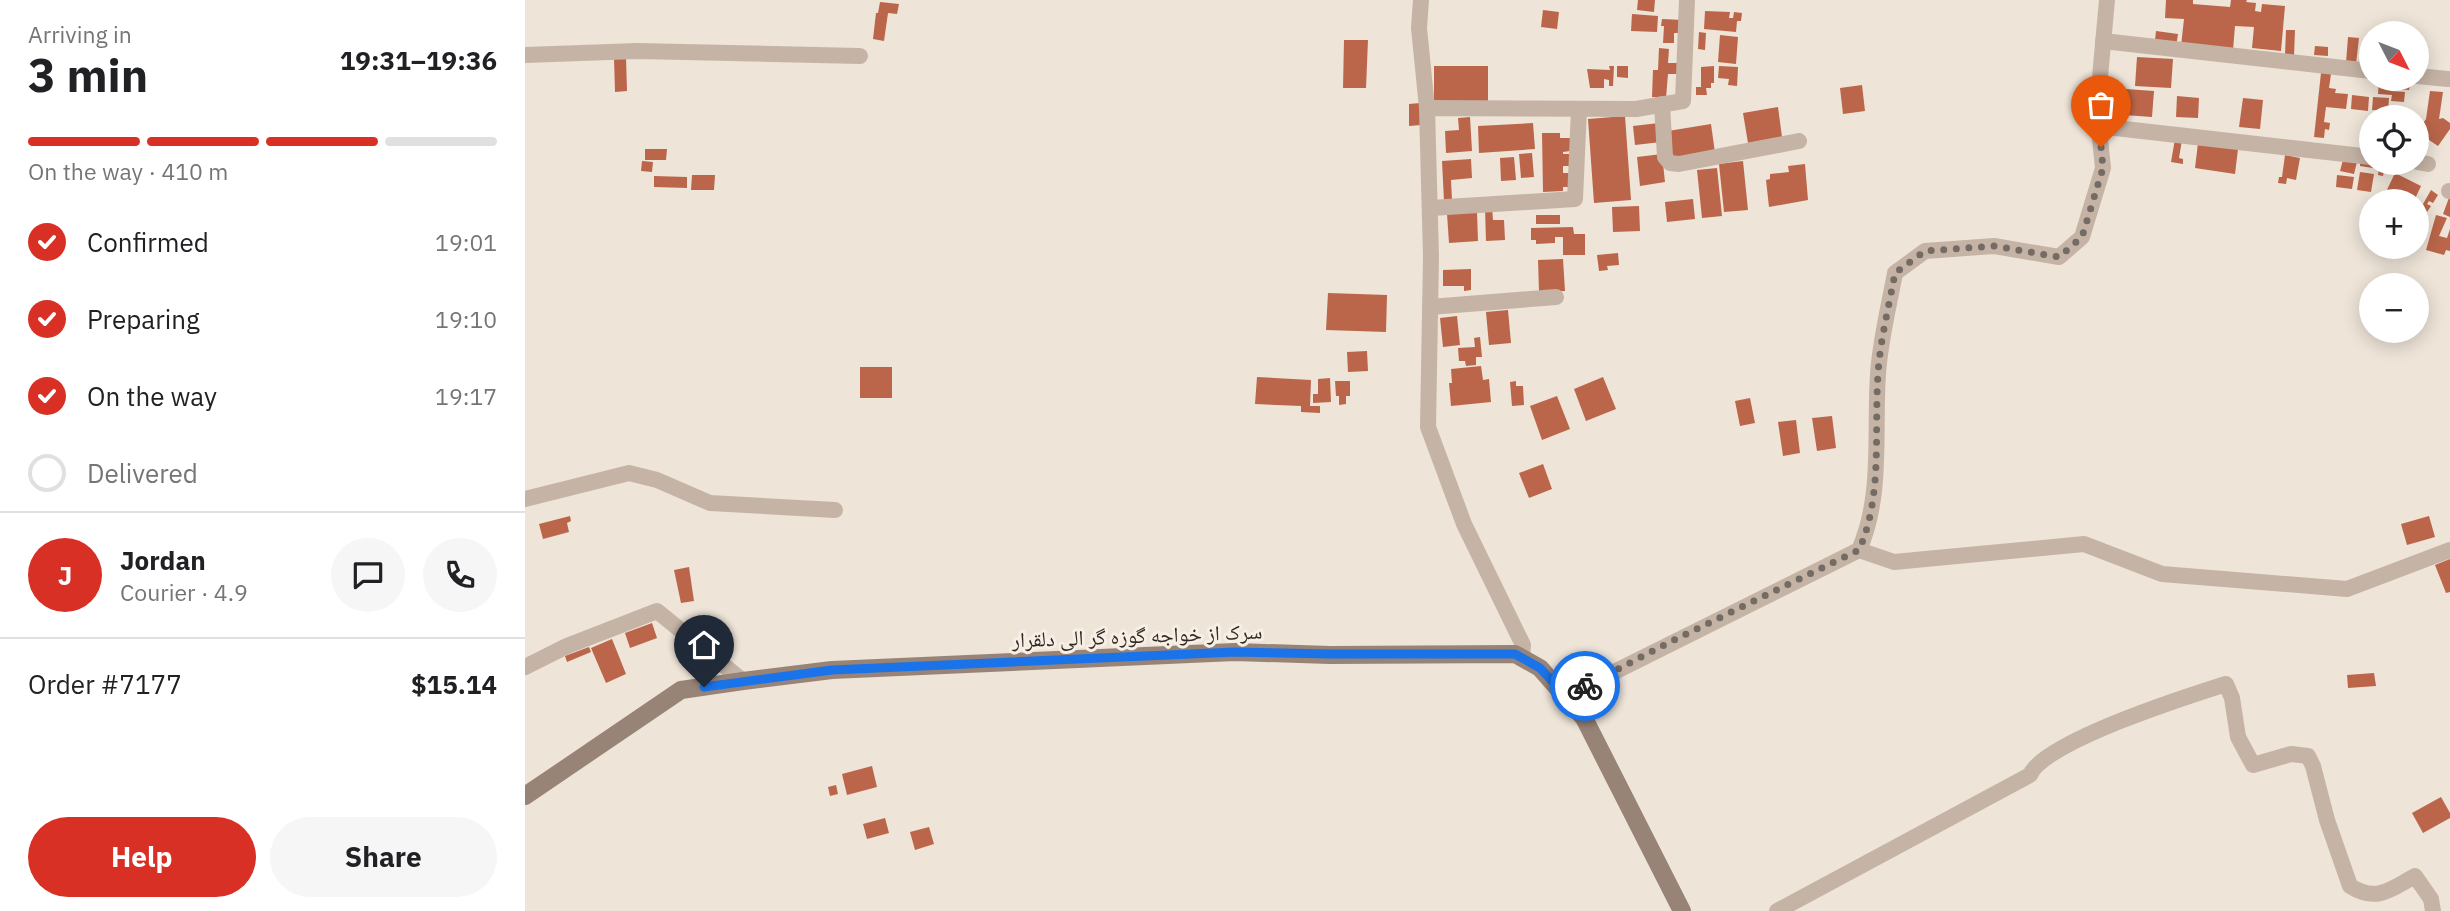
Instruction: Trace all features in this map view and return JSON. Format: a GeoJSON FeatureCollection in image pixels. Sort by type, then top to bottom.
{"type":"FeatureCollection","features":[{"type":"Feature","properties":{"kind":"street"},"geometry":{"type":"LineString","coordinates":[[1421,0],[1419,28],[1427,108],[1431,208],[1427,427],[1464,524],[1523,645],[1522,658]]}},
{"type":"Feature","properties":{"kind":"street"},"geometry":{"type":"LineString","coordinates":[[1427,108],[1636,109],[1683,101],[1687,0]]}},
{"type":"Feature","properties":{"kind":"street"},"geometry":{"type":"LineString","coordinates":[[1566,696],[1859,550],[1868,529],[1873,504],[1878,371],[1895,273],[1925,251],[1994,246],[2059,257],[2082,237],[2103,168],[2097,110],[2107,0]]}},
{"type":"Feature","properties":{"kind":"street"},"geometry":{"type":"LineString","coordinates":[[2103,41],[2359,70]]}},
{"type":"Feature","properties":{"kind":"street"},"geometry":{"type":"LineString","coordinates":[[525,55],[637,51],[860,56]]}},
{"type":"Feature","properties":{"kind":"street"},"geometry":{"type":"LineString","coordinates":[[2429,77],[2448,79]]}},
{"type":"Feature","properties":{"kind":"street"},"geometry":{"type":"LineString","coordinates":[[1662,104],[1665,157],[1670,163],[1799,142]]}},
{"type":"Feature","properties":{"kind":"street"},"geometry":{"type":"LineString","coordinates":[[1431,208],[1575,199],[1579,108]]}},
{"type":"Feature","properties":{"kind":"street"},"geometry":{"type":"LineString","coordinates":[[2098,126],[2359,156]]}},
{"type":"Feature","properties":{"kind":"street"},"geometry":{"type":"LineString","coordinates":[[1430,307],[1556,297]]}},
{"type":"Feature","properties":{"kind":"street"},"geometry":{"type":"LineString","coordinates":[[525,499],[629,473],[657,480],[710,503],[835,510]]}},
{"type":"Feature","properties":{"kind":"street"},"geometry":{"type":"LineString","coordinates":[[1859,550],[1894,562],[2084,544],[2162,573],[2347,589],[2450,550]]}},
{"type":"Feature","properties":{"kind":"street"},"geometry":{"type":"LineString","coordinates":[[525,667],[567,646],[657,611],[743,681]]}},
{"type":"Feature","properties":{"kind":"street","name":"سرک از خواجه گوزه گر الی دلقرار"},"geometry":{"type":"LineString","coordinates":[[525,796],[681,690],[743,681],[832,670],[1235,652],[1515,654],[1540,668],[1584,718],[1682,911]]}},
{"type":"Feature","properties":{"kind":"street"},"geometry":{"type":"LineString","coordinates":[[1777,911],[2029,775],[2033,768],[2058,750],[2145,712],[2226,684],[2232,698],[2238,737],[2253,765],[2291,754],[2308,757],[2350,886],[2360,892],[2381,895],[2415,876],[2431,899],[2434,911]]}},
{"type":"Feature","properties":{"kind":"building"},"geometry":{"type":"Polygon","coordinates":[[[1638,0],[1655,0],[1654,12],[1637,10],[1638,0]]]}},
{"type":"Feature","properties":{"kind":"building"},"geometry":{"type":"Polygon","coordinates":[[[2166,0],[2193,0],[2193,4],[2230,7],[2231,0],[2247,0],[2246,2],[2256,3],[2255,11],[2261,12],[2262,4],[2285,6],[2281,51],[2252,48],[2254,27],[2235,26],[2233,50],[2181,46],[2184,19],[2165,18],[2166,0]]]}},
{"type":"Feature","properties":{"kind":"building"},"geometry":{"type":"Polygon","coordinates":[[[880,2],[899,4],[897,14],[888,13],[884,41],[873,39],[880,2]]]}},
{"type":"Feature","properties":{"kind":"building"},"geometry":{"type":"Polygon","coordinates":[[[1543,10],[1559,12],[1557,29],[1541,27],[1543,10]]]}},
{"type":"Feature","properties":{"kind":"building"},"geometry":{"type":"Polygon","coordinates":[[[1705,11],[1730,12],[1729,18],[1733,18],[1734,12],[1742,13],[1741,21],[1737,21],[1736,32],[1704,29],[1705,11]]]}},
{"type":"Feature","properties":{"kind":"building"},"geometry":{"type":"Polygon","coordinates":[[[1632,14],[1658,16],[1657,32],[1631,31],[1632,14]]]}},
{"type":"Feature","properties":{"kind":"building"},"geometry":{"type":"Polygon","coordinates":[[[1662,19],[1683,20],[1682,33],[1674,33],[1674,43],[1663,43],[1662,19]]]}},
{"type":"Feature","properties":{"kind":"building"},"geometry":{"type":"Polygon","coordinates":[[[2286,30],[2295,30],[2294,56],[2285,55],[2286,30]]]}},
{"type":"Feature","properties":{"kind":"building"},"geometry":{"type":"Polygon","coordinates":[[[2156,31],[2178,34],[2176,47],[2155,40],[2156,31]]]}},
{"type":"Feature","properties":{"kind":"building"},"geometry":{"type":"Polygon","coordinates":[[[1699,32],[1706,33],[1705,50],[1698,49],[1699,32]]]}},
{"type":"Feature","properties":{"kind":"building"},"geometry":{"type":"Polygon","coordinates":[[[1720,35],[1738,37],[1736,64],[1718,62],[1720,35]]]}},
{"type":"Feature","properties":{"kind":"building"},"geometry":{"type":"Polygon","coordinates":[[[2348,37],[2359,38],[2356,64],[2346,63],[2348,37]]]}},
{"type":"Feature","properties":{"kind":"building"},"geometry":{"type":"Polygon","coordinates":[[[1344,40],[1368,40],[1366,88],[1343,88],[1344,40]]]}},
{"type":"Feature","properties":{"kind":"building"},"geometry":{"type":"Polygon","coordinates":[[[2315,46],[2328,47],[2328,56],[2314,55],[2315,46]]]}},
{"type":"Feature","properties":{"kind":"building"},"geometry":{"type":"Polygon","coordinates":[[[1659,48],[1669,49],[1668,63],[1679,63],[1678,74],[1668,74],[1666,98],[1652,97],[1653,70],[1658,70],[1659,48]]]}},
{"type":"Feature","properties":{"kind":"building"},"geometry":{"type":"Polygon","coordinates":[[[626,57],[627,91],[615,92],[614,58],[626,57]]]}},
{"type":"Feature","properties":{"kind":"building"},"geometry":{"type":"Polygon","coordinates":[[[2137,57],[2173,59],[2171,88],[2135,86],[2137,57]]]}},
{"type":"Feature","properties":{"kind":"building"},"geometry":{"type":"Polygon","coordinates":[[[1434,66],[1488,66],[1488,101],[1434,101],[1434,66]]]}},
{"type":"Feature","properties":{"kind":"building"},"geometry":{"type":"Polygon","coordinates":[[[1609,66],[1614,66],[1613,86],[1609,86],[1609,80],[1604,79],[1604,88],[1590,88],[1587,69],[1610,70],[1609,66]]]}},
{"type":"Feature","properties":{"kind":"building"},"geometry":{"type":"Polygon","coordinates":[[[1617,66],[1628,66],[1628,78],[1617,77],[1617,66]]]}},
{"type":"Feature","properties":{"kind":"building"},"geometry":{"type":"Polygon","coordinates":[[[1714,66],[1714,83],[1711,83],[1711,88],[1706,88],[1707,95],[1696,95],[1696,87],[1701,87],[1701,67],[1714,66]]]}},
{"type":"Feature","properties":{"kind":"building"},"geometry":{"type":"Polygon","coordinates":[[[1719,66],[1738,67],[1737,86],[1728,85],[1729,79],[1718,78],[1719,66]]]}},
{"type":"Feature","properties":{"kind":"building"},"geometry":{"type":"Polygon","coordinates":[[[2321,73],[2331,74],[2329,88],[2336,89],[2335,93],[2348,94],[2346,109],[2326,107],[2324,122],[2330,123],[2329,130],[2325,129],[2324,138],[2314,137],[2321,73]]]}},
{"type":"Feature","properties":{"kind":"building"},"geometry":{"type":"Polygon","coordinates":[[[1862,85],[1865,111],[1843,114],[1840,88],[1862,85]]]}},
{"type":"Feature","properties":{"kind":"building"},"geometry":{"type":"Polygon","coordinates":[[[2126,89],[2154,91],[2152,117],[2124,115],[2126,89]]]}},
{"type":"Feature","properties":{"kind":"building"},"geometry":{"type":"Polygon","coordinates":[[[2378,91],[2405,92],[2404,102],[2391,101],[2392,95],[2378,94],[2378,91]]]}},
{"type":"Feature","properties":{"kind":"building"},"geometry":{"type":"Polygon","coordinates":[[[2430,91],[2443,92],[2439,119],[2443,118],[2450,123],[2450,129],[2438,146],[2429,140],[2430,91]]]}},
{"type":"Feature","properties":{"kind":"building"},"geometry":{"type":"Polygon","coordinates":[[[2352,95],[2369,97],[2368,105],[2359,105],[2359,110],[2351,109],[2352,95]]]}},
{"type":"Feature","properties":{"kind":"building"},"geometry":{"type":"Polygon","coordinates":[[[2177,96],[2199,98],[2198,118],[2176,117],[2177,96]]]}},
{"type":"Feature","properties":{"kind":"building"},"geometry":{"type":"Polygon","coordinates":[[[2373,97],[2389,98],[2388,105],[2372,105],[2373,97]]]}},
{"type":"Feature","properties":{"kind":"building"},"geometry":{"type":"Polygon","coordinates":[[[2243,98],[2263,100],[2260,129],[2239,127],[2243,98]]]}},
{"type":"Feature","properties":{"kind":"building"},"geometry":{"type":"Polygon","coordinates":[[[1420,103],[1421,125],[1409,126],[1409,104],[1420,103]]]}},
{"type":"Feature","properties":{"kind":"building"},"geometry":{"type":"Polygon","coordinates":[[[1778,107],[1782,137],[1748,143],[1743,113],[1778,107]]]}},
{"type":"Feature","properties":{"kind":"building"},"geometry":{"type":"Polygon","coordinates":[[[1625,116],[1631,200],[1594,203],[1588,119],[1625,116]]]}},
{"type":"Feature","properties":{"kind":"building"},"geometry":{"type":"Polygon","coordinates":[[[1470,117],[1472,151],[1446,153],[1445,131],[1459,130],[1458,118],[1470,117]]]}},
{"type":"Feature","properties":{"kind":"building"},"geometry":{"type":"Polygon","coordinates":[[[1533,123],[1535,149],[1479,153],[1478,126],[1533,123]]]}},
{"type":"Feature","properties":{"kind":"building"},"geometry":{"type":"Polygon","coordinates":[[[1659,123],[1661,142],[1635,145],[1633,126],[1659,123]]]}},
{"type":"Feature","properties":{"kind":"building"},"geometry":{"type":"Polygon","coordinates":[[[1711,124],[1715,153],[1672,160],[1668,131],[1711,124]]]}},
{"type":"Feature","properties":{"kind":"building"},"geometry":{"type":"Polygon","coordinates":[[[1542,133],[1560,133],[1560,138],[1570,138],[1570,151],[1563,152],[1569,154],[1569,166],[1563,166],[1563,173],[1569,173],[1569,187],[1563,187],[1563,191],[1543,192],[1542,133]]]}},
{"type":"Feature","properties":{"kind":"building"},"geometry":{"type":"Polygon","coordinates":[[[2175,139],[2182,140],[2179,158],[2183,159],[2183,164],[2171,162],[2175,139]]]}},
{"type":"Feature","properties":{"kind":"building"},"geometry":{"type":"Polygon","coordinates":[[[2198,143],[2238,149],[2235,174],[2195,168],[2198,143]]]}},
{"type":"Feature","properties":{"kind":"building"},"geometry":{"type":"Polygon","coordinates":[[[645,149],[667,149],[666,160],[645,160],[645,149]]]}},
{"type":"Feature","properties":{"kind":"building"},"geometry":{"type":"Polygon","coordinates":[[[1532,153],[1534,177],[1521,178],[1519,154],[1532,153]]]}},
{"type":"Feature","properties":{"kind":"building"},"geometry":{"type":"Polygon","coordinates":[[[1662,154],[1665,182],[1640,186],[1637,157],[1662,154]]]}},
{"type":"Feature","properties":{"kind":"building"},"geometry":{"type":"Polygon","coordinates":[[[2285,155],[2300,158],[2296,180],[2287,178],[2286,184],[2278,183],[2279,177],[2282,177],[2285,155]]]}},
{"type":"Feature","properties":{"kind":"building"},"geometry":{"type":"Polygon","coordinates":[[[1514,157],[1516,180],[1501,181],[1500,158],[1514,157]]]}},
{"type":"Feature","properties":{"kind":"building"},"geometry":{"type":"Polygon","coordinates":[[[1471,159],[1472,178],[1451,180],[1452,200],[1444,201],[1442,161],[1471,159]]]}},
{"type":"Feature","properties":{"kind":"building"},"geometry":{"type":"Polygon","coordinates":[[[2343,160],[2357,162],[2354,174],[2340,171],[2343,160]]]}},
{"type":"Feature","properties":{"kind":"building"},"geometry":{"type":"Polygon","coordinates":[[[642,161],[653,162],[652,172],[641,171],[642,161]]]}},
{"type":"Feature","properties":{"kind":"building"},"geometry":{"type":"Polygon","coordinates":[[[1743,161],[1748,210],[1724,212],[1719,164],[1743,161]]]}},
{"type":"Feature","properties":{"kind":"building"},"geometry":{"type":"Polygon","coordinates":[[[1805,164],[1808,200],[1769,207],[1766,180],[1770,179],[1770,174],[1789,172],[1788,166],[1805,164]]]}},
{"type":"Feature","properties":{"kind":"building"},"geometry":{"type":"Polygon","coordinates":[[[1717,168],[1722,216],[1702,218],[1697,170],[1717,168]]]}},
{"type":"Feature","properties":{"kind":"building"},"geometry":{"type":"Polygon","coordinates":[[[692,175],[715,175],[714,190],[691,190],[692,175]]]}},
{"type":"Feature","properties":{"kind":"building"},"geometry":{"type":"Polygon","coordinates":[[[2337,175],[2354,177],[2352,189],[2336,187],[2337,175]]]}},
{"type":"Feature","properties":{"kind":"building"},"geometry":{"type":"Polygon","coordinates":[[[2360,175],[2374,175],[2372,189],[2357,190],[2360,175]]]}},
{"type":"Feature","properties":{"kind":"building"},"geometry":{"type":"Polygon","coordinates":[[[2394,175],[2421,186],[2420,189],[2387,189],[2394,175]]]}},
{"type":"Feature","properties":{"kind":"building"},"geometry":{"type":"Polygon","coordinates":[[[654,176],[687,177],[687,188],[654,187],[654,176]]]}},
{"type":"Feature","properties":{"kind":"building"},"geometry":{"type":"Polygon","coordinates":[[[2431,190],[2438,195],[2433,203],[2429,201],[2431,190]]]}},
{"type":"Feature","properties":{"kind":"building"},"geometry":{"type":"Polygon","coordinates":[[[2450,195],[2450,217],[2443,214],[2450,195]]]}},
{"type":"Feature","properties":{"kind":"building"},"geometry":{"type":"Polygon","coordinates":[[[1693,199],[1695,219],[1667,222],[1665,202],[1693,199]]]}},
{"type":"Feature","properties":{"kind":"building"},"geometry":{"type":"Polygon","coordinates":[[[1639,206],[1640,231],[1613,232],[1612,207],[1639,206]]]}},
{"type":"Feature","properties":{"kind":"building"},"geometry":{"type":"Polygon","coordinates":[[[1492,207],[1493,220],[1504,220],[1505,240],[1486,241],[1485,208],[1492,207]]]}},
{"type":"Feature","properties":{"kind":"building"},"geometry":{"type":"Polygon","coordinates":[[[1477,212],[1478,241],[1449,243],[1447,214],[1477,212]]]}},
{"type":"Feature","properties":{"kind":"building"},"geometry":{"type":"Polygon","coordinates":[[[1536,215],[1560,215],[1560,224],[1536,224],[1536,215]]]}},
{"type":"Feature","properties":{"kind":"building"},"geometry":{"type":"Polygon","coordinates":[[[2436,215],[2447,218],[2439,236],[2447,238],[2450,229],[2450,251],[2446,250],[2444,255],[2429,251],[2429,240],[2436,215]]]}},
{"type":"Feature","properties":{"kind":"building"},"geometry":{"type":"Polygon","coordinates":[[[1573,227],[1574,234],[1585,234],[1585,255],[1563,255],[1563,237],[1555,237],[1555,243],[1536,244],[1536,240],[1531,240],[1531,228],[1573,227]]]}},
{"type":"Feature","properties":{"kind":"building"},"geometry":{"type":"Polygon","coordinates":[[[1618,253],[1619,265],[1607,266],[1608,270],[1599,271],[1597,255],[1618,253]]]}},
{"type":"Feature","properties":{"kind":"building"},"geometry":{"type":"Polygon","coordinates":[[[1563,259],[1565,291],[1539,292],[1538,260],[1563,259]]]}},
{"type":"Feature","properties":{"kind":"building"},"geometry":{"type":"Polygon","coordinates":[[[1471,269],[1471,290],[1464,291],[1464,286],[1443,286],[1443,270],[1471,269]]]}},
{"type":"Feature","properties":{"kind":"building"},"geometry":{"type":"Polygon","coordinates":[[[1328,293],[1387,295],[1386,332],[1326,330],[1328,293]]]}},
{"type":"Feature","properties":{"kind":"building"},"geometry":{"type":"Polygon","coordinates":[[[1508,310],[1511,343],[1489,345],[1486,312],[1508,310]]]}},
{"type":"Feature","properties":{"kind":"building"},"geometry":{"type":"Polygon","coordinates":[[[1457,316],[1460,345],[1443,347],[1440,318],[1457,316]]]}},
{"type":"Feature","properties":{"kind":"building"},"geometry":{"type":"Polygon","coordinates":[[[1480,337],[1482,357],[1476,357],[1476,365],[1466,366],[1465,361],[1459,361],[1458,348],[1475,347],[1474,338],[1480,337]]]}},
{"type":"Feature","properties":{"kind":"building"},"geometry":{"type":"Polygon","coordinates":[[[1367,351],[1368,371],[1348,372],[1347,352],[1367,351]]]}},
{"type":"Feature","properties":{"kind":"building"},"geometry":{"type":"Polygon","coordinates":[[[1481,366],[1483,380],[1489,379],[1491,402],[1451,406],[1451,369],[1481,366]]]}},
{"type":"Feature","properties":{"kind":"building"},"geometry":{"type":"Polygon","coordinates":[[[860,367],[892,367],[892,398],[860,398],[860,367]]]}},
{"type":"Feature","properties":{"kind":"building"},"geometry":{"type":"Polygon","coordinates":[[[1257,377],[1311,380],[1310,406],[1320,406],[1320,413],[1301,412],[1301,406],[1255,404],[1257,377]]]}},
{"type":"Feature","properties":{"kind":"building"},"geometry":{"type":"Polygon","coordinates":[[[1603,377],[1616,409],[1586,421],[1574,389],[1603,377]]]}},
{"type":"Feature","properties":{"kind":"building"},"geometry":{"type":"Polygon","coordinates":[[[1330,378],[1331,402],[1313,403],[1313,394],[1318,394],[1318,379],[1330,378]]]}},
{"type":"Feature","properties":{"kind":"building"},"geometry":{"type":"Polygon","coordinates":[[[1335,381],[1350,381],[1350,396],[1346,396],[1346,404],[1339,405],[1335,381]]]}},
{"type":"Feature","properties":{"kind":"building"},"geometry":{"type":"Polygon","coordinates":[[[1516,381],[1516,386],[1523,386],[1524,405],[1512,406],[1510,382],[1516,381]]]}},
{"type":"Feature","properties":{"kind":"building"},"geometry":{"type":"Polygon","coordinates":[[[1557,396],[1570,429],[1542,440],[1530,406],[1557,396]]]}},
{"type":"Feature","properties":{"kind":"building"},"geometry":{"type":"Polygon","coordinates":[[[1750,398],[1755,423],[1740,426],[1735,401],[1750,398]]]}},
{"type":"Feature","properties":{"kind":"building"},"geometry":{"type":"Polygon","coordinates":[[[1832,416],[1836,448],[1817,451],[1812,418],[1832,416]]]}},
{"type":"Feature","properties":{"kind":"building"},"geometry":{"type":"Polygon","coordinates":[[[1796,420],[1800,453],[1783,456],[1778,422],[1796,420]]]}},
{"type":"Feature","properties":{"kind":"building"},"geometry":{"type":"Polygon","coordinates":[[[1543,464],[1552,489],[1529,498],[1519,473],[1543,464]]]}},
{"type":"Feature","properties":{"kind":"building"},"geometry":{"type":"Polygon","coordinates":[[[570,516],[571,521],[567,523],[569,532],[543,539],[539,524],[570,516]]]}},
{"type":"Feature","properties":{"kind":"building"},"geometry":{"type":"Polygon","coordinates":[[[2429,516],[2435,537],[2407,545],[2401,524],[2429,516]]]}},
{"type":"Feature","properties":{"kind":"building"},"geometry":{"type":"Polygon","coordinates":[[[2450,559],[2450,592],[2446,593],[2435,565],[2450,559]]]}},
{"type":"Feature","properties":{"kind":"building"},"geometry":{"type":"Polygon","coordinates":[[[689,567],[694,601],[681,603],[674,570],[689,567]]]}},
{"type":"Feature","properties":{"kind":"building"},"geometry":{"type":"Polygon","coordinates":[[[652,623],[657,638],[630,648],[625,633],[652,623]]]}},
{"type":"Feature","properties":{"kind":"building"},"geometry":{"type":"Polygon","coordinates":[[[612,639],[626,674],[606,683],[591,648],[612,639]]]}},
{"type":"Feature","properties":{"kind":"building"},"geometry":{"type":"Polygon","coordinates":[[[589,647],[591,652],[567,662],[565,656],[589,647]]]}},
{"type":"Feature","properties":{"kind":"building"},"geometry":{"type":"Polygon","coordinates":[[[2374,673],[2376,686],[2348,688],[2347,675],[2374,673]]]}},
{"type":"Feature","properties":{"kind":"building"},"geometry":{"type":"Polygon","coordinates":[[[872,766],[877,787],[847,795],[842,774],[872,766]]]}},
{"type":"Feature","properties":{"kind":"building"},"geometry":{"type":"Polygon","coordinates":[[[836,785],[838,794],[830,796],[828,787],[836,785]]]}},
{"type":"Feature","properties":{"kind":"building"},"geometry":{"type":"Polygon","coordinates":[[[2441,797],[2450,818],[2423,833],[2412,813],[2441,797]]]}},
{"type":"Feature","properties":{"kind":"building"},"geometry":{"type":"Polygon","coordinates":[[[885,818],[889,833],[867,839],[863,824],[885,818]]]}},
{"type":"Feature","properties":{"kind":"building"},"geometry":{"type":"Polygon","coordinates":[[[929,827],[934,844],[915,850],[910,832],[929,827]]]}},
{"type":"Feature","properties":{"kind":"way so far"},"geometry":{"type":"LineString","coordinates":[[1585,686],[1859,550],[1868,529],[1873,504],[1878,371],[1895,273],[1925,251],[1994,246],[2059,257],[2082,237],[2103,168],[2101,147]]}},
{"type":"Feature","properties":{"kind":"route"},"geometry":{"type":"LineString","coordinates":[[704,687],[832,670],[1235,652],[1515,654],[1540,668],[1566,696],[1585,686]]}}]}
